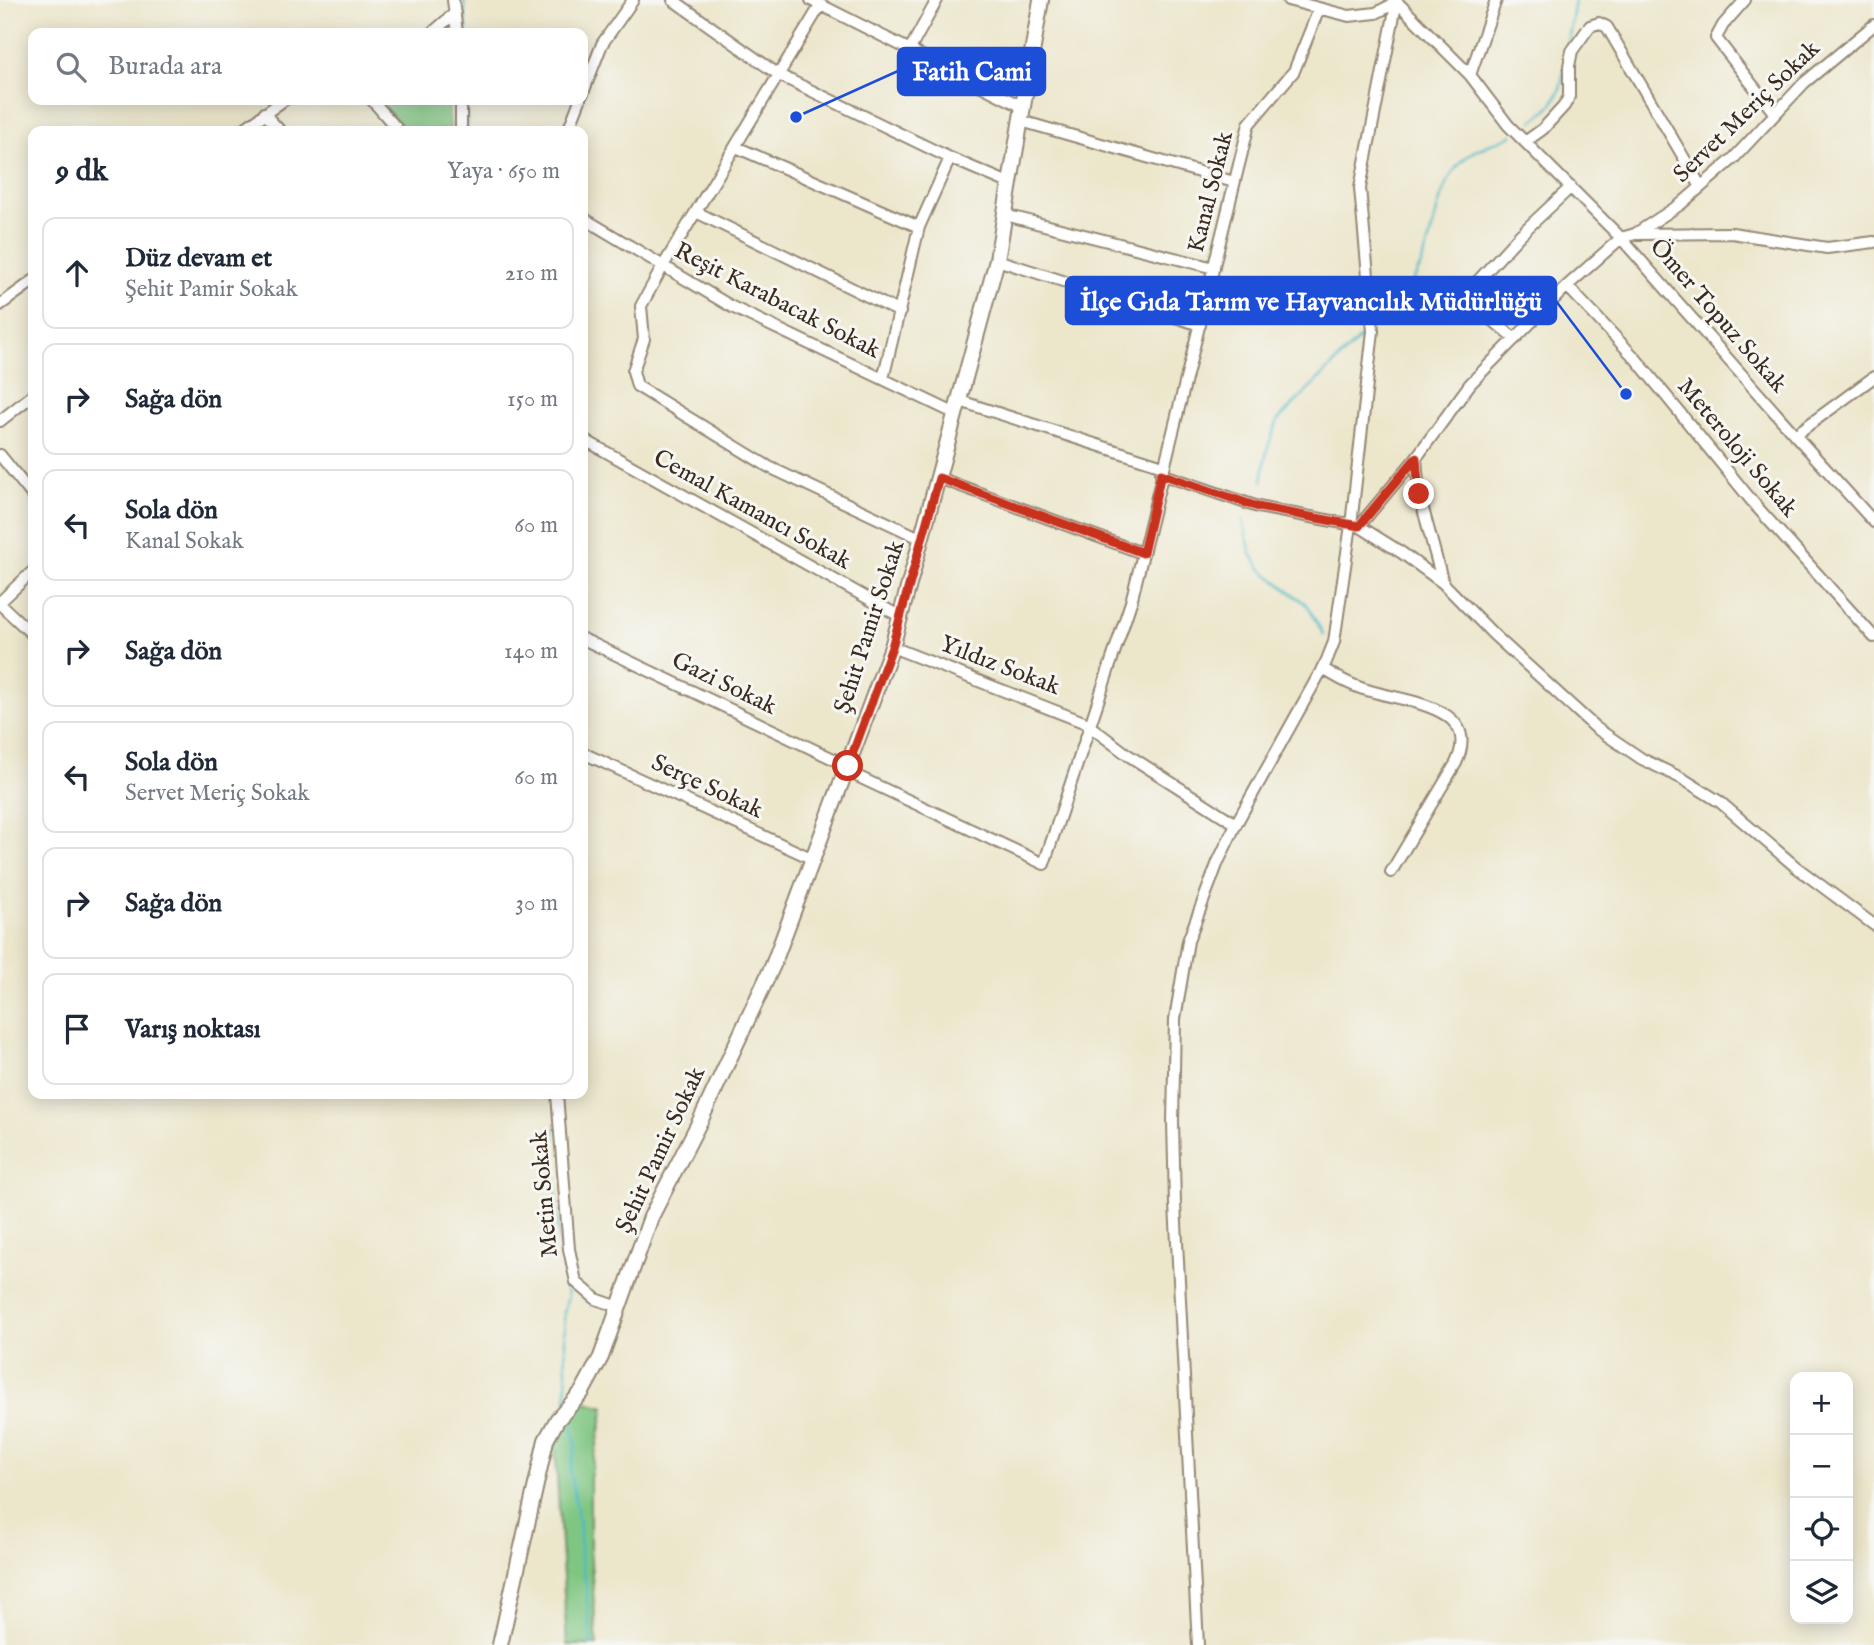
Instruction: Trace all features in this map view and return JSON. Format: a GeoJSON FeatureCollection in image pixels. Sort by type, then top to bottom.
{"type":"FeatureCollection","features":[{"type":"Feature","properties":{"kind":"street"},"geometry":{"type":"LineString","coordinates":[[453,0],[456,28]]}},
{"type":"Feature","properties":{"kind":"street"},"geometry":{"type":"LineString","coordinates":[[588,80],[602,44],[633,0]]}},
{"type":"Feature","properties":{"kind":"street"},"geometry":{"type":"LineString","coordinates":[[673,0],[779,75],[950,158],[1011,184]]}},
{"type":"Feature","properties":{"kind":"street"},"geometry":{"type":"LineString","coordinates":[[909,51],[937,0]]}},
{"type":"Feature","properties":{"kind":"street","name":"Şehit Pamir Sokak"},"geometry":{"type":"LineString","coordinates":[[500,1645],[546,1440],[556,1420],[582,1392],[601,1357],[650,1217],[702,1117],[762,990],[892,647],[997,260],[1041,0]]}},
{"type":"Feature","properties":{"kind":"street"},"geometry":{"type":"LineString","coordinates":[[1288,0],[1349,16],[1376,13],[1397,1]]}},
{"type":"Feature","properties":{"kind":"street"},"geometry":{"type":"LineString","coordinates":[[1470,75],[1496,0]]}},
{"type":"Feature","properties":{"kind":"street"},"geometry":{"type":"LineString","coordinates":[[1745,0],[1723,25],[1716,38],[1775,114]]}},
{"type":"Feature","properties":{"kind":"street"},"geometry":{"type":"LineString","coordinates":[[1198,1645],[1175,1204],[1175,1019],[1188,941],[1217,862],[1334,642],[1355,526],[1373,331],[1360,188],[1397,1]]}},
{"type":"Feature","properties":{"kind":"street","name":"Ömer Topuz Sokak"},"geometry":{"type":"LineString","coordinates":[[1397,1],[1470,75],[1508,125],[1621,237],[1874,522]]}},
{"type":"Feature","properties":{"kind":"street"},"geometry":{"type":"LineString","coordinates":[[922,539],[769,467],[637,386],[633,370],[644,339],[641,306],[779,75],[816,3],[1022,114],[1234,183]]}},
{"type":"Feature","properties":{"kind":"street","name":"Kanal Sokak"},"geometry":{"type":"LineString","coordinates":[[1044,864],[1131,602],[1249,124],[1294,71],[1319,9]]}},
{"type":"Feature","properties":{"kind":"street"},"geometry":{"type":"LineString","coordinates":[[438,28],[455,13]]}},
{"type":"Feature","properties":{"kind":"street"},"geometry":{"type":"LineString","coordinates":[[1525,142],[1551,122],[1564,106],[1569,97],[1569,66],[1573,51],[1590,26],[1599,23],[1607,27],[1701,187]]}},
{"type":"Feature","properties":{"kind":"street","name":"Servet Meriç Sokak"},"geometry":{"type":"LineString","coordinates":[[1621,237],[1635,234],[1681,204],[1733,159],[1804,83],[1874,25]]}},
{"type":"Feature","properties":{"kind":"street"},"geometry":{"type":"LineString","coordinates":[[247,126],[276,105]]}},
{"type":"Feature","properties":{"kind":"street"},"geometry":{"type":"LineString","coordinates":[[376,105],[395,126]]}},
{"type":"Feature","properties":{"kind":"street"},"geometry":{"type":"LineString","coordinates":[[461,105],[461,126]]}},
{"type":"Feature","properties":{"kind":"street"},"geometry":{"type":"LineString","coordinates":[[570,126],[578,105]]}},
{"type":"Feature","properties":{"kind":"street"},"geometry":{"type":"LineString","coordinates":[[264,113],[276,126]]}},
{"type":"Feature","properties":{"kind":"street"},"geometry":{"type":"LineString","coordinates":[[736,147],[919,227]]}},
{"type":"Feature","properties":{"kind":"street"},"geometry":{"type":"LineString","coordinates":[[883,379],[919,227],[950,158]]}},
{"type":"Feature","properties":{"kind":"street"},"geometry":{"type":"LineString","coordinates":[[1514,339],[1464,296],[1520,235],[1571,187]]}},
{"type":"Feature","properties":{"kind":"street"},"geometry":{"type":"LineString","coordinates":[[696,212],[900,312]]}},
{"type":"Feature","properties":{"kind":"street"},"geometry":{"type":"LineString","coordinates":[[1005,215],[1214,268]]}},
{"type":"Feature","properties":{"kind":"street","name":"Reşit Karabacak Sokak"},"geometry":{"type":"LineString","coordinates":[[588,221],[732,307],[883,379],[958,408],[1162,470],[1258,507],[1355,526]]}},
{"type":"Feature","properties":{"kind":"street"},"geometry":{"type":"LineString","coordinates":[[1635,234],[1732,233],[1827,248],[1874,242]]}},
{"type":"Feature","properties":{"kind":"street"},"geometry":{"type":"LineString","coordinates":[[1355,526],[1416,458],[1470,384],[1567,286],[1621,237]]}},
{"type":"Feature","properties":{"kind":"street"},"geometry":{"type":"LineString","coordinates":[[997,260],[1200,325]]}},
{"type":"Feature","properties":{"kind":"street","name":"Meteroloji Sokak"},"geometry":{"type":"LineString","coordinates":[[1567,286],[1636,359],[1756,506],[1874,637]]}},
{"type":"Feature","properties":{"kind":"street"},"geometry":{"type":"LineString","coordinates":[[0,305],[28,288]]}},
{"type":"Feature","properties":{"kind":"street"},"geometry":{"type":"LineString","coordinates":[[1795,435],[1874,377]]}},
{"type":"Feature","properties":{"kind":"street"},"geometry":{"type":"LineString","coordinates":[[0,421],[28,399]]}},
{"type":"Feature","properties":{"kind":"street","name":"Cemal Kamancı Sokak"},"geometry":{"type":"LineString","coordinates":[[588,442],[901,617]]}},
{"type":"Feature","properties":{"kind":"street"},"geometry":{"type":"LineString","coordinates":[[0,455],[28,490]]}},
{"type":"Feature","properties":{"kind":"street"},"geometry":{"type":"LineString","coordinates":[[1416,458],[1419,494],[1443,583]]}},
{"type":"Feature","properties":{"kind":"street"},"geometry":{"type":"LineString","coordinates":[[939,478],[1143,553]]}},
{"type":"Feature","properties":{"kind":"street"},"geometry":{"type":"LineString","coordinates":[[1355,526],[1402,553],[1443,583],[1493,634],[1596,728],[1642,759],[1683,779],[1720,802],[1796,867],[1874,925]]}},
{"type":"Feature","properties":{"kind":"street"},"geometry":{"type":"LineString","coordinates":[[28,576],[0,603],[28,630]]}},
{"type":"Feature","properties":{"kind":"street","name":"Gazi Sokak"},"geometry":{"type":"LineString","coordinates":[[588,641],[1044,864]]}},
{"type":"Feature","properties":{"kind":"street","name":"Yıldız Sokak"},"geometry":{"type":"LineString","coordinates":[[892,647],[1091,726],[1128,755],[1236,824]]}},
{"type":"Feature","properties":{"kind":"street"},"geometry":{"type":"LineString","coordinates":[[1324,665],[1365,690],[1432,708],[1447,715],[1457,724],[1461,733],[1460,754],[1456,763],[1391,872]]}},
{"type":"Feature","properties":{"kind":"street","name":"Serçe Sokak"},"geometry":{"type":"LineString","coordinates":[[588,755],[813,859]]}},
{"type":"Feature","properties":{"kind":"street","name":"Metin Sokak"},"geometry":{"type":"LineString","coordinates":[[557,1099],[569,1249],[576,1282],[596,1299],[619,1307]]}},
{"type":"Feature","properties":{"kind":"green space"},"geometry":{"type":"Polygon","coordinates":[[[383,105],[448,105],[450,126],[401,126],[383,105]]]}},
{"type":"Feature","properties":{"kind":"green space"},"geometry":{"type":"Polygon","coordinates":[[[582,1401],[605,1407],[590,1478],[590,1548],[597,1645],[567,1645],[555,1443],[562,1427],[582,1401]]]}},
{"type":"Feature","properties":{"kind":"waterway"},"geometry":{"type":"LineString","coordinates":[[464,0],[467,28]]}},
{"type":"Feature","properties":{"kind":"waterway"},"geometry":{"type":"LineString","coordinates":[[1567,50],[1575,0]]}},
{"type":"Feature","properties":{"kind":"waterway"},"geometry":{"type":"LineString","coordinates":[[1533,121],[1555,100],[1564,70]]}},
{"type":"Feature","properties":{"kind":"waterway"},"geometry":{"type":"LineString","coordinates":[[467,105],[467,126]]}},
{"type":"Feature","properties":{"kind":"waterway"},"geometry":{"type":"LineString","coordinates":[[1384,314],[1406,290],[1419,269],[1442,194],[1455,169],[1474,151],[1512,135]]}},
{"type":"Feature","properties":{"kind":"waterway"},"geometry":{"type":"LineString","coordinates":[[1262,481],[1267,450],[1278,420],[1362,336]]}},
{"type":"Feature","properties":{"kind":"waterway"},"geometry":{"type":"LineString","coordinates":[[1243,520],[1251,554],[1261,569],[1307,605],[1323,634]]}},
{"type":"Feature","properties":{"kind":"waterway"},"geometry":{"type":"LineString","coordinates":[[555,1128],[553,1147],[558,1229],[568,1296],[564,1312],[567,1400]]}},
{"type":"Feature","properties":{"kind":"waterway"},"geometry":{"type":"LineString","coordinates":[[569,1413],[576,1445],[570,1469],[580,1530],[580,1558],[586,1584],[591,1645]]}},
{"type":"Feature","properties":{"kind":"place","name":"Fatih Cami"},"geometry":{"type":"Point","coordinates":[796,117]}},
{"type":"Feature","properties":{"kind":"place","name":"İlçe Gıda Tarım ve Hayvancılık Müdürlüğü"},"geometry":{"type":"Point","coordinates":[1626,394]}},
{"type":"Feature","properties":{"kind":"route"},"geometry":{"type":"LineString","coordinates":[[848,766],[892,647],[939,478],[1143,553],[1161,474],[1258,507],[1359,526],[1416,458],[1419,494]]}}]}
